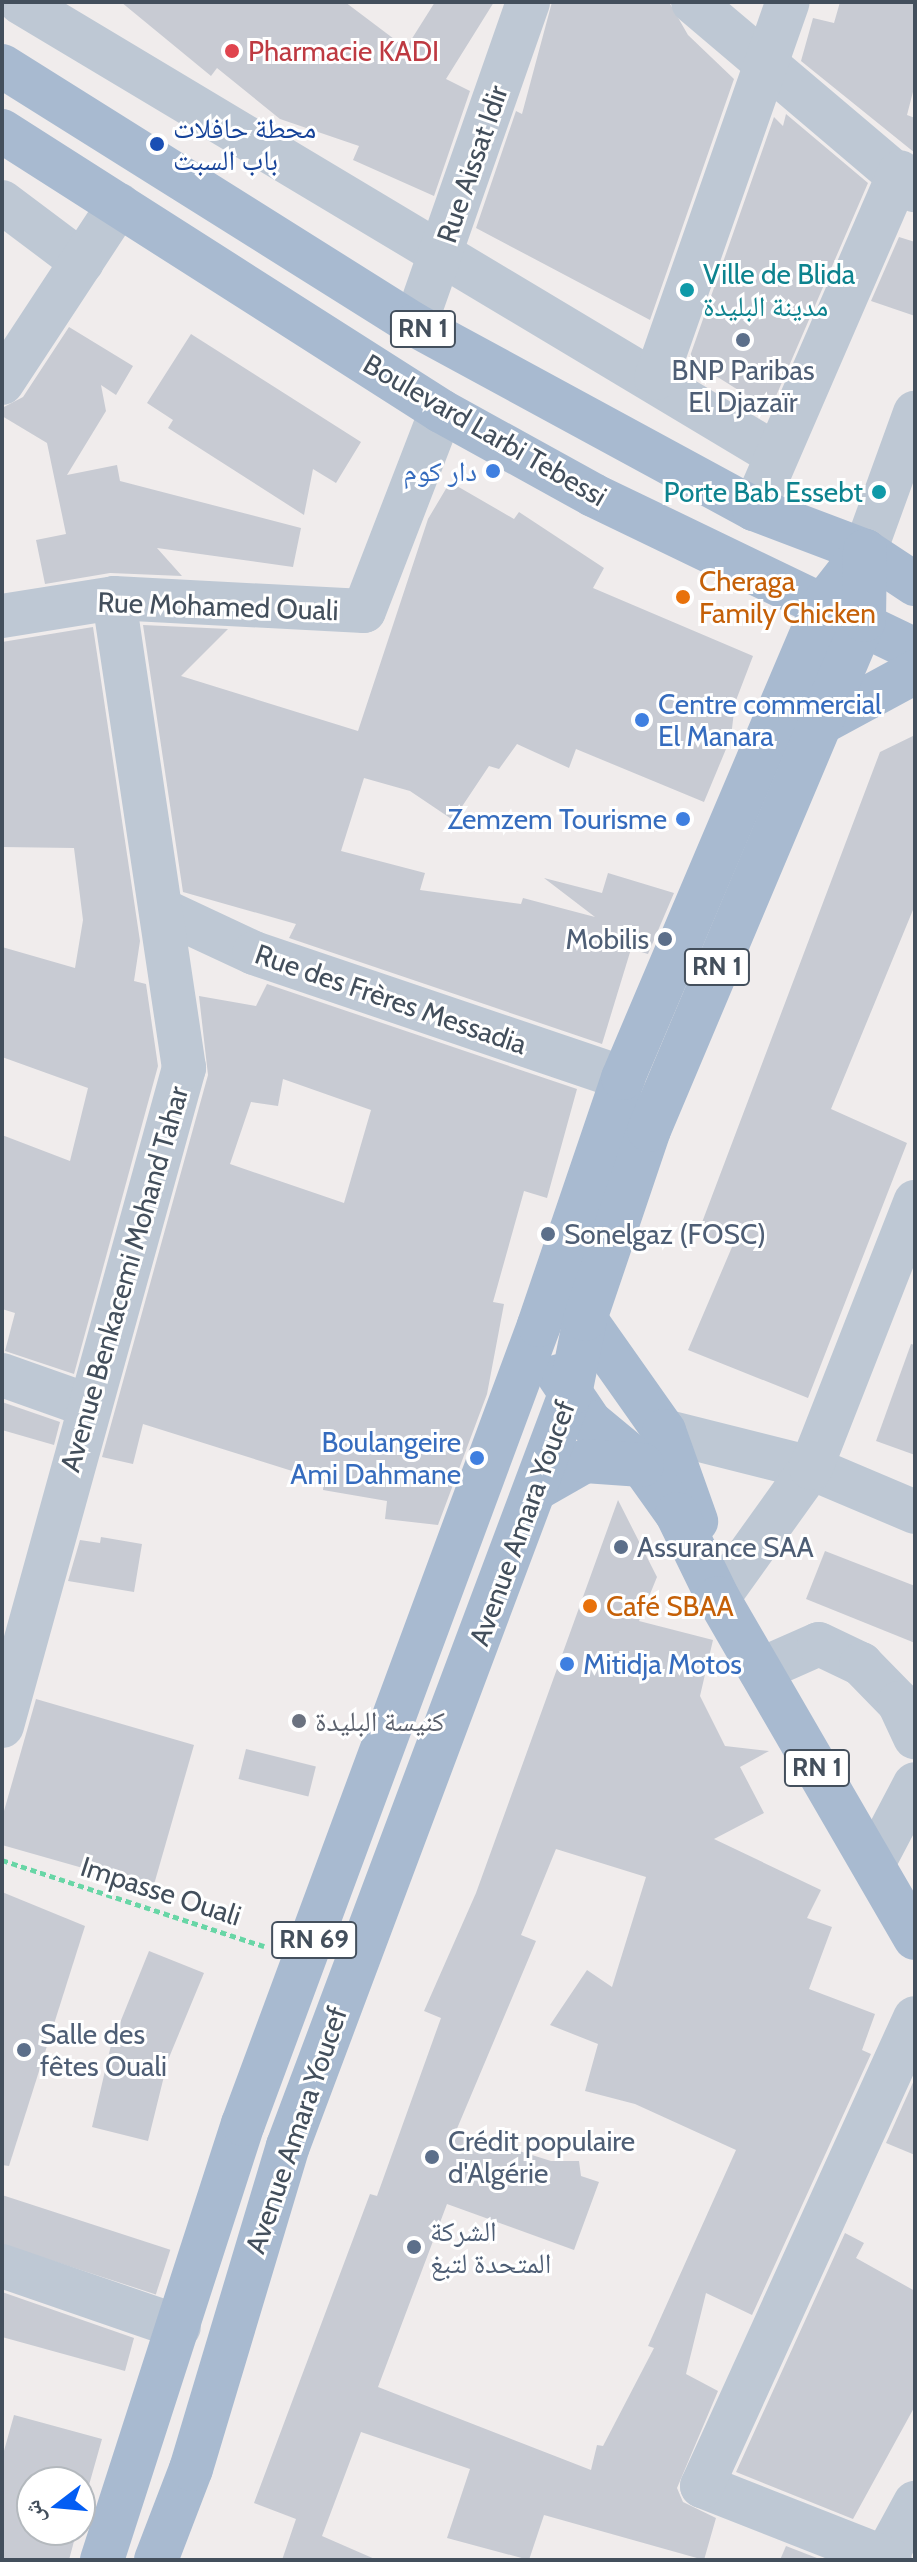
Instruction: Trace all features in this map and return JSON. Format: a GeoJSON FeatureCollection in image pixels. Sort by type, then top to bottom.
{"type":"FeatureCollection","features":[{"type":"Feature","properties":{"kind":"main road","name":"Boulevard Larbi Tebessi"},"geometry":{"type":"LineString","coordinates":[[2,66],[415,325],[754,509],[865,551],[915,584]]}},
{"type":"Feature","properties":{"kind":"main road","name":"Boulevard Larbi Tebessi"},"geometry":{"type":"LineString","coordinates":[[2,131],[441,411],[593,495],[764,572],[915,650]]}},
{"type":"Feature","properties":{"kind":"main road","name":"Avenue Amara Youcef"},"geometry":{"type":"LineString","coordinates":[[156,2560],[191,2469],[288,2146],[570,1394],[585,1319],[649,1130],[821,723],[844,611],[865,551]]}},
{"type":"Feature","properties":{"kind":"main road","name":"RN 1"},"geometry":{"type":"LineString","coordinates":[[764,572],[781,590],[792,620],[796,668]]}},
{"type":"Feature","properties":{"kind":"main road","name":"RN 1"},"geometry":{"type":"LineString","coordinates":[[796,668],[844,611]]}},
{"type":"Feature","properties":{"kind":"main road","name":"Avenue Amara Youcef"},"geometry":{"type":"LineString","coordinates":[[102,2560],[243,2124],[307,1960],[539,1325],[623,1078],[796,668]]}},
{"type":"Feature","properties":{"kind":"main road"},"geometry":{"type":"LineString","coordinates":[[821,723],[915,672]]}},
{"type":"Feature","properties":{"kind":"main road","name":"RN 1"},"geometry":{"type":"LineString","coordinates":[[585,1319],[653,1448]]}},
{"type":"Feature","properties":{"kind":"main road","name":"RN 1"},"geometry":{"type":"LineString","coordinates":[[539,1325],[570,1394],[590,1422],[677,1456],[718,1598],[915,1938]]}},
{"type":"Feature","properties":{"kind":"main road"},"geometry":{"type":"LineString","coordinates":[[536,1489],[585,1461],[653,1448]]}},
{"type":"Feature","properties":{"kind":"street"},"geometry":{"type":"LineString","coordinates":[[20,2],[440,258],[656,378],[775,454]]}},
{"type":"Feature","properties":{"kind":"street","name":"Rue Aissat Idir"},"geometry":{"type":"LineString","coordinates":[[415,325],[528,2]]}},
{"type":"Feature","properties":{"kind":"street"},"geometry":{"type":"LineString","coordinates":[[693,2],[764,65],[908,181],[775,454],[754,509]]}},
{"type":"Feature","properties":{"kind":"street"},"geometry":{"type":"LineString","coordinates":[[656,378],[788,2]]}},
{"type":"Feature","properties":{"kind":"street"},"geometry":{"type":"LineString","coordinates":[[2,202],[82,262]]}},
{"type":"Feature","properties":{"kind":"street"},"geometry":{"type":"LineString","coordinates":[[2,383],[119,205]]}},
{"type":"Feature","properties":{"kind":"street","name":"Rue Mohamed Ouali"},"geometry":{"type":"LineString","coordinates":[[2,616],[114,598],[364,611],[441,411]]}},
{"type":"Feature","properties":{"kind":"street"},"geometry":{"type":"LineString","coordinates":[[865,551],[915,413]]}},
{"type":"Feature","properties":{"kind":"street","name":"Avenue Benkacemi Mohand Tahar"},"geometry":{"type":"LineString","coordinates":[[2,1726],[87,1405],[184,1068],[164,911],[114,598]]}},
{"type":"Feature","properties":{"kind":"street","name":"Rue des Frères Messadia"},"geometry":{"type":"LineString","coordinates":[[164,911],[254,953],[623,1078]]}},
{"type":"Feature","properties":{"kind":"street"},"geometry":{"type":"LineString","coordinates":[[718,1598],[811,1468],[915,1202]]}},
{"type":"Feature","properties":{"kind":"street"},"geometry":{"type":"LineString","coordinates":[[2,1375],[87,1405]]}},
{"type":"Feature","properties":{"kind":"street"},"geometry":{"type":"LineString","coordinates":[[653,1448],[811,1468],[915,1512]]}},
{"type":"Feature","properties":{"kind":"street"},"geometry":{"type":"LineString","coordinates":[[760,1670],[819,1644],[861,1664],[899,1703],[915,1737]]}},
{"type":"Feature","properties":{"kind":"street"},"geometry":{"type":"LineString","coordinates":[[873,1864],[915,1784]]}},
{"type":"Feature","properties":{"kind":"street"},"geometry":{"type":"LineString","coordinates":[[915,2018],[702,2486],[886,2559],[915,2503]]}},
{"type":"Feature","properties":{"kind":"street"},"geometry":{"type":"LineString","coordinates":[[2,2266],[179,2327]]}},
{"type":"Feature","properties":{"kind":"path","name":"Impasse Ouali"},"geometry":{"type":"LineString","coordinates":[[2,1860],[307,1960]]}},
{"type":"Feature","properties":{"kind":"building"},"geometry":{"type":"Polygon","coordinates":[[[121,2],[345,2],[406,48],[435,2],[494,2],[446,79],[470,91],[434,196],[353,160],[359,146],[280,119],[217,68],[211,76],[121,2]]]}},
{"type":"Feature","properties":{"kind":"building"},"geometry":{"type":"Polygon","coordinates":[[[552,2],[669,2],[688,35],[734,79],[650,320],[476,228],[516,111],[522,114],[552,2]]]}},
{"type":"Feature","properties":{"kind":"building"},"geometry":{"type":"Polygon","coordinates":[[[840,2],[915,2],[915,84],[907,115],[915,118],[915,153],[801,61],[813,18],[834,23],[840,2]]]}},
{"type":"Feature","properties":{"kind":"building"},"geometry":{"type":"Polygon","coordinates":[[[786,114],[868,183],[770,410],[689,359],[774,117],[783,126],[786,114]]]}},
{"type":"Feature","properties":{"kind":"building"},"geometry":{"type":"Polygon","coordinates":[[[899,237],[915,242],[915,316],[871,301],[899,237]]]}},
{"type":"Feature","properties":{"kind":"building"},"geometry":{"type":"Polygon","coordinates":[[[69,327],[133,366],[116,395],[101,385],[106,411],[67,475],[117,465],[120,481],[301,528],[293,567],[157,548],[182,576],[110,573],[45,584],[36,540],[66,534],[47,443],[2,416],[2,408],[23,397],[69,327]]]}},
{"type":"Feature","properties":{"kind":"building"},"geometry":{"type":"Polygon","coordinates":[[[191,334],[361,442],[336,483],[313,469],[304,515],[168,428],[173,420],[147,403],[191,334]]]}},
{"type":"Feature","properties":{"kind":"building"},"geometry":{"type":"Polygon","coordinates":[[[450,482],[514,519],[519,512],[604,568],[593,588],[753,656],[735,703],[731,737],[704,802],[576,749],[569,768],[517,744],[499,769],[489,766],[453,820],[410,791],[364,778],[341,851],[425,873],[420,890],[521,904],[523,898],[595,917],[544,878],[602,893],[608,873],[674,893],[648,954],[631,949],[602,1044],[289,938],[296,924],[183,892],[143,625],[228,629],[181,676],[358,731],[428,519],[450,482]]]}},
{"type":"Feature","properties":{"kind":"building"},"geometry":{"type":"Polygon","coordinates":[[[93,627],[140,941],[134,981],[146,984],[158,1066],[74,1374],[5,1351],[15,1313],[2,1309],[2,1135],[70,1161],[88,1088],[2,1057],[2,947],[75,968],[83,920],[74,848],[2,847],[2,642],[93,627]]]}},
{"type":"Feature","properties":{"kind":"building"},"geometry":{"type":"Polygon","coordinates":[[[915,735],[915,905],[831,1109],[907,1143],[808,1398],[688,1350],[732,1247],[698,1233],[880,752],[915,735]]]}},
{"type":"Feature","properties":{"kind":"building"},"geometry":{"type":"Polygon","coordinates":[[[267,984],[577,1089],[547,1198],[524,1191],[493,1302],[504,1304],[487,1394],[438,1525],[385,1519],[387,1501],[323,1490],[324,1481],[143,1424],[133,1464],[102,1457],[208,1075],[199,996],[256,1006],[267,984]],[[283,1079],[278,1106],[251,1102],[230,1164],[344,1203],[371,1110],[283,1079]]]}},
{"type":"Feature","properties":{"kind":"building"},"geometry":{"type":"Polygon","coordinates":[[[911,1344],[915,1345],[915,1455],[876,1441],[911,1344]]]}},
{"type":"Feature","properties":{"kind":"building"},"geometry":{"type":"Polygon","coordinates":[[[2,1402],[60,1422],[54,1445],[2,1430],[2,1402]]]}},
{"type":"Feature","properties":{"kind":"building"},"geometry":{"type":"Polygon","coordinates":[[[618,1500],[657,1577],[639,1621],[713,1640],[700,1696],[725,1746],[769,1751],[740,1767],[764,1813],[714,1839],[821,1890],[807,1918],[832,1927],[809,1989],[875,2014],[862,2050],[871,2054],[752,2315],[706,2293],[686,2374],[718,2391],[677,2488],[683,2502],[716,2518],[704,2560],[544,2515],[529,2560],[447,2538],[470,2469],[361,2432],[322,2536],[377,2560],[282,2560],[296,2519],[254,2503],[370,2194],[377,2196],[441,2018],[424,2011],[476,1893],[618,1500]],[[556,1849],[521,1935],[536,1941],[456,2131],[551,2161],[579,2161],[581,2176],[599,2182],[574,2250],[447,2204],[378,2387],[591,2470],[597,2445],[603,2446],[654,2348],[648,2346],[736,2150],[635,2104],[585,2091],[598,2044],[550,2025],[587,1970],[612,1987],[646,1877],[556,1849]]]}},
{"type":"Feature","properties":{"kind":"building"},"geometry":{"type":"Polygon","coordinates":[[[101,1537],[142,1544],[134,1592],[68,1581],[80,1540],[100,1543],[101,1537]]]}},
{"type":"Feature","properties":{"kind":"building"},"geometry":{"type":"Polygon","coordinates":[[[825,1551],[915,1586],[915,1643],[806,1599],[825,1551]]]}},
{"type":"Feature","properties":{"kind":"building"},"geometry":{"type":"Polygon","coordinates":[[[36,1699],[194,1745],[153,1888],[2,1845],[2,1818],[36,1699]]]}},
{"type":"Feature","properties":{"kind":"building"},"geometry":{"type":"Polygon","coordinates":[[[246,1749],[316,1766],[308,1796],[239,1779],[246,1749]]]}},
{"type":"Feature","properties":{"kind":"building","name":"Salle des fêtes Ouali"},"geometry":{"type":"Polygon","coordinates":[[[2,1892],[85,1926],[9,2166],[2,2165],[2,1892]]]}},
{"type":"Feature","properties":{"kind":"building"},"geometry":{"type":"Polygon","coordinates":[[[149,1951],[204,1973],[168,2060],[148,2141],[92,2127],[111,2045],[149,1951]]]}},
{"type":"Feature","properties":{"kind":"building"},"geometry":{"type":"Polygon","coordinates":[[[915,2078],[915,2155],[886,2143],[915,2078]]]}},
{"type":"Feature","properties":{"kind":"building"},"geometry":{"type":"Polygon","coordinates":[[[2,2195],[170,2250],[156,2294],[2,2244],[2,2195]]]}},
{"type":"Feature","properties":{"kind":"building"},"geometry":{"type":"Polygon","coordinates":[[[845,2233],[864,2243],[856,2258],[915,2291],[915,2406],[853,2519],[736,2472],[845,2233]]]}},
{"type":"Feature","properties":{"kind":"building"},"geometry":{"type":"Polygon","coordinates":[[[2,2292],[134,2338],[125,2371],[2,2337],[2,2292]]]}},
{"type":"Feature","properties":{"kind":"building"},"geometry":{"type":"Polygon","coordinates":[[[14,2415],[102,2439],[94,2466],[16,2466],[16,2546],[73,2546],[69,2560],[2,2560],[2,2458],[14,2415]]]}},
{"type":"Feature","properties":{"kind":"building"},"geometry":{"type":"Polygon","coordinates":[[[786,2546],[822,2560],[780,2560],[786,2546]]]}},
{"type":"Feature","properties":{"kind":"place","name":"Pharmacie KADI"},"geometry":{"type":"Point","coordinates":[232,51]}},
{"type":"Feature","properties":{"kind":"place","name":"محطة حافلات باب السبت"},"geometry":{"type":"Point","coordinates":[157,144]}},
{"type":"Feature","properties":{"kind":"place","name":"Ville de Blida مدينة البليدة"},"geometry":{"type":"Point","coordinates":[687,290]}},
{"type":"Feature","properties":{"kind":"place","name":"BNP Paribas El Djazaïr"},"geometry":{"type":"Point","coordinates":[743,340]}},
{"type":"Feature","properties":{"kind":"place","name":"دار كوم"},"geometry":{"type":"Point","coordinates":[493,471]}},
{"type":"Feature","properties":{"kind":"place","name":"Porte Bab Essebt"},"geometry":{"type":"Point","coordinates":[879,492]}},
{"type":"Feature","properties":{"kind":"place","name":"Cheraga Family Chicken"},"geometry":{"type":"Point","coordinates":[683,597]}},
{"type":"Feature","properties":{"kind":"place","name":"Centre commercial El Manara"},"geometry":{"type":"Point","coordinates":[642,720]}},
{"type":"Feature","properties":{"kind":"place","name":"Zemzem Tourisme"},"geometry":{"type":"Point","coordinates":[683,819]}},
{"type":"Feature","properties":{"kind":"place","name":"Mobilis"},"geometry":{"type":"Point","coordinates":[665,939]}},
{"type":"Feature","properties":{"kind":"place","name":"Sonelgaz (FOSC)"},"geometry":{"type":"Point","coordinates":[548,1234]}},
{"type":"Feature","properties":{"kind":"place","name":"Boulangeire Ami Dahmane"},"geometry":{"type":"Point","coordinates":[477,1458]}},
{"type":"Feature","properties":{"kind":"place","name":"Assurance SAA"},"geometry":{"type":"Point","coordinates":[621,1547]}},
{"type":"Feature","properties":{"kind":"place","name":"Café SBAA"},"geometry":{"type":"Point","coordinates":[590,1606]}},
{"type":"Feature","properties":{"kind":"place","name":"Mitidja Motos"},"geometry":{"type":"Point","coordinates":[567,1664]}},
{"type":"Feature","properties":{"kind":"place","name":"كنيسة البليدة"},"geometry":{"type":"Point","coordinates":[299,1721]}},
{"type":"Feature","properties":{"kind":"place","name":"Salle des fêtes Ouali"},"geometry":{"type":"Point","coordinates":[24,2050]}},
{"type":"Feature","properties":{"kind":"place","name":"Crédit populaire d'Algérie"},"geometry":{"type":"Point","coordinates":[432,2157]}},
{"type":"Feature","properties":{"kind":"place","name":"الشركة المتحدة لتبغ"},"geometry":{"type":"Point","coordinates":[414,2247]}}]}
